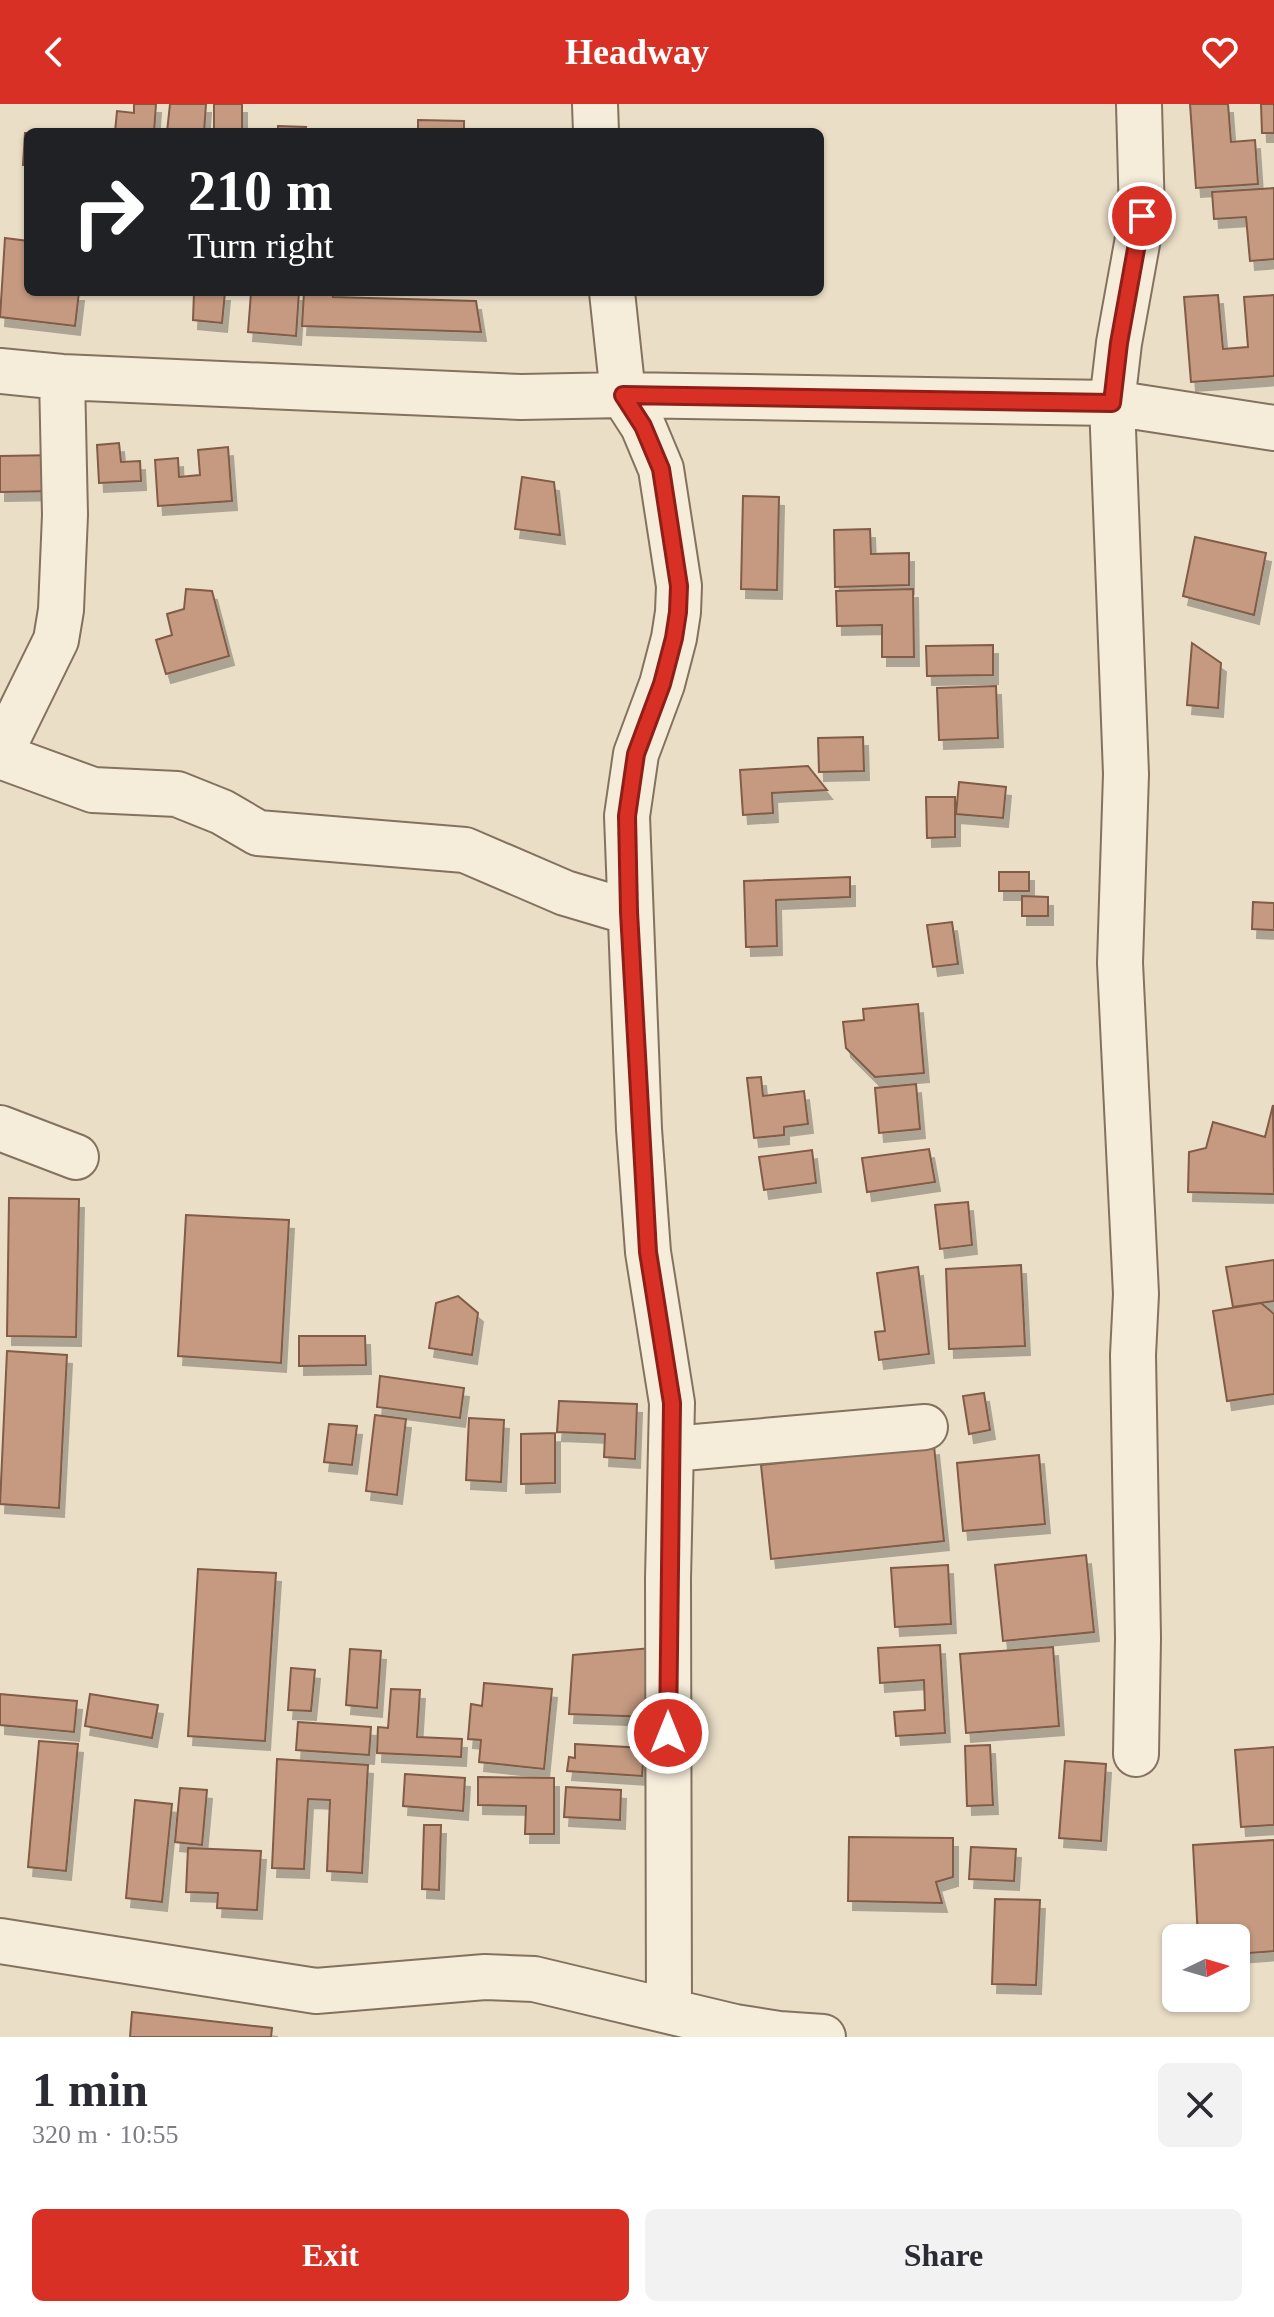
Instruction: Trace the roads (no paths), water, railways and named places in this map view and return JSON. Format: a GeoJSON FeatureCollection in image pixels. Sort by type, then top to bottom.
{"type":"FeatureCollection","features":[{"type":"Feature","properties":{"kind":"street"},"geometry":{"type":"LineString","coordinates":[[595,104],[596,128]]}},
{"type":"Feature","properties":{"kind":"street"},"geometry":{"type":"LineString","coordinates":[[1136,1754],[1138,1638],[1133,1355],[1136,1294],[1120,963],[1126,774],[1112,403],[1119,343],[1142,216],[1139,104]]}},
{"type":"Feature","properties":{"kind":"street"},"geometry":{"type":"LineString","coordinates":[[612,296],[623,395],[643,426],[661,469],[679,586],[678,612],[666,668],[636,754],[627,816],[629,912],[648,1252],[672,1403],[668,1579],[669,2011]]}},
{"type":"Feature","properties":{"kind":"street"},"geometry":{"type":"LineString","coordinates":[[0,371],[62,377],[521,397],[623,395],[1112,403],[1274,428]]}},
{"type":"Feature","properties":{"kind":"street"},"geometry":{"type":"LineString","coordinates":[[62,377],[65,515],[61,610],[56,640],[0,755],[93,790],[177,794],[222,812],[258,833],[465,850],[565,893],[629,912]]}},
{"type":"Feature","properties":{"kind":"street"},"geometry":{"type":"LineString","coordinates":[[0,1128],[76,1157]]}},
{"type":"Feature","properties":{"kind":"street"},"geometry":{"type":"LineString","coordinates":[[672,1449],[925,1427]]}},
{"type":"Feature","properties":{"kind":"street"},"geometry":{"type":"LineString","coordinates":[[0,1941],[316,1991],[485,1977],[534,1979],[735,2027],[823,2037]]}}]}
